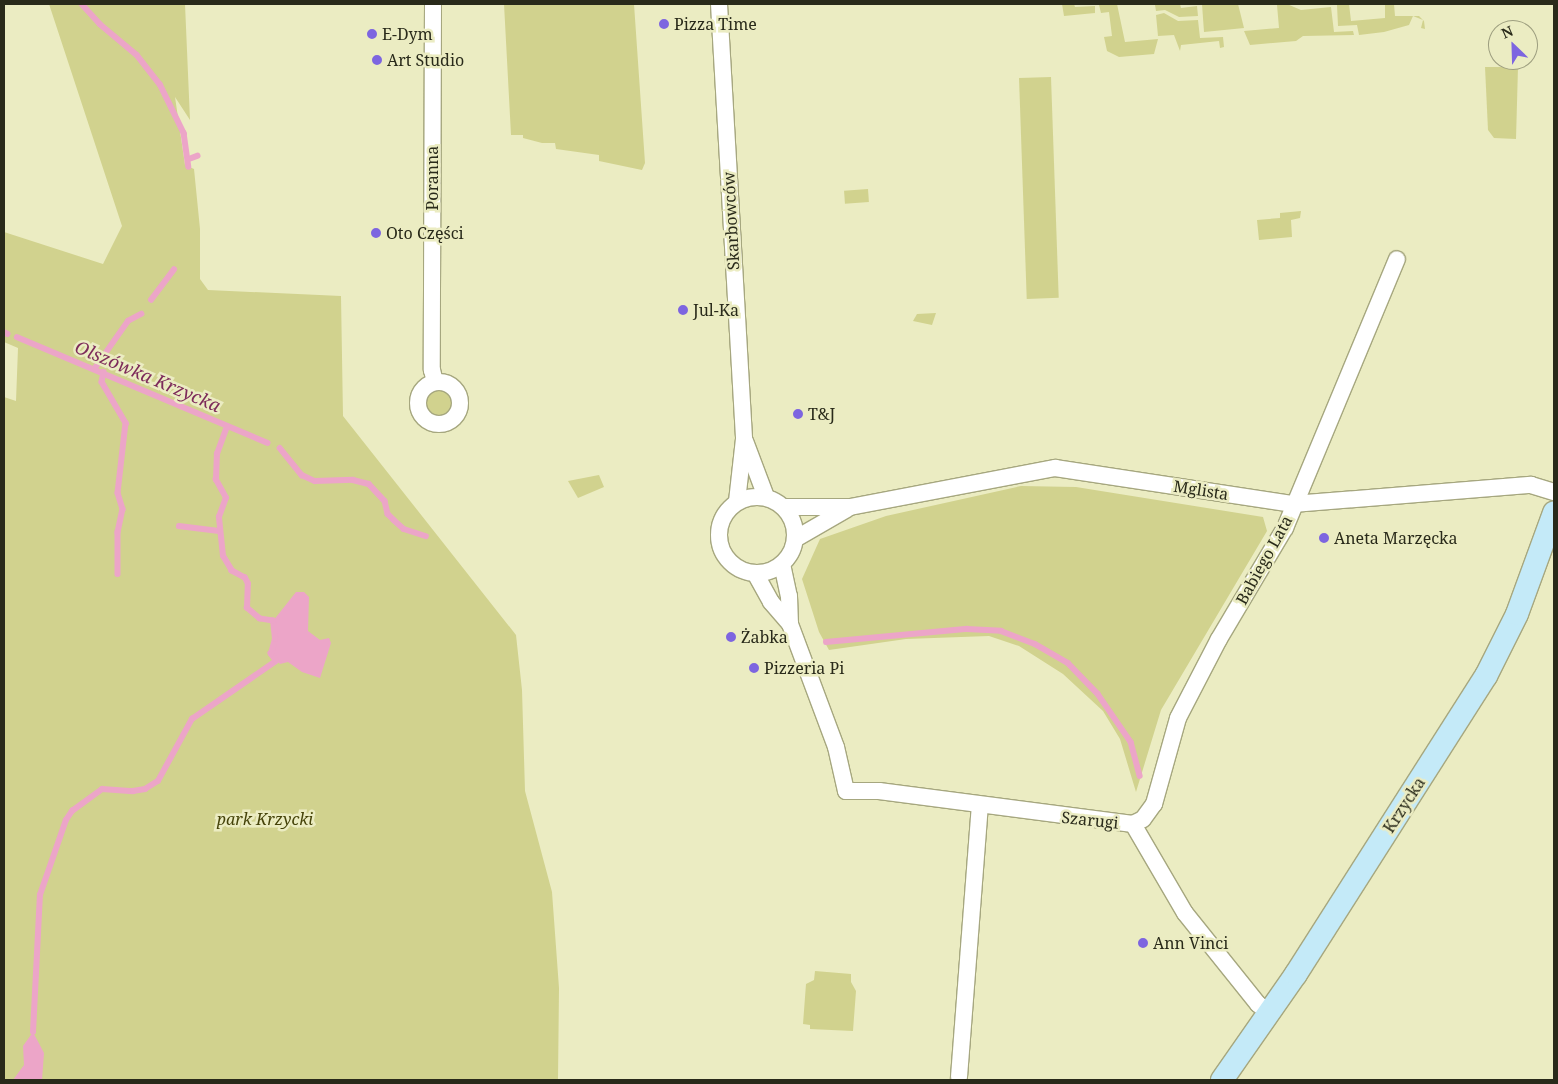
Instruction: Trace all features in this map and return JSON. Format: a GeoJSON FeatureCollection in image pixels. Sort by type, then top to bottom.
{"type":"FeatureCollection","features":[{"type":"Feature","properties":{"kind":"street","name":"Poranna"},"geometry":{"type":"LineString","coordinates":[[433,4],[432,361],[434,382]]}},
{"type":"Feature","properties":{"kind":"street","name":"Skarbowców"},"geometry":{"type":"LineString","coordinates":[[719,4],[744,439],[738,502]]}},
{"type":"Feature","properties":{"kind":"street","name":"Babiego Lata"},"geometry":{"type":"LineString","coordinates":[[1133,824],[1143,819],[1154,804],[1178,718],[1219,639],[1284,528],[1397,259]]}},
{"type":"Feature","properties":{"kind":"street","name":"Skarbowców"},"geometry":{"type":"LineString","coordinates":[[744,439],[766,497]]}},
{"type":"Feature","properties":{"kind":"street","name":"Mglista"},"geometry":{"type":"LineString","coordinates":[[784,507],[850,507],[1055,468],[1293,504],[1531,485],[1554,492]]}},
{"type":"Feature","properties":{"kind":"street"},"geometry":{"type":"LineString","coordinates":[[747,497],[766,497],[784,507],[795,527],[795,539],[782,564],[769,571],[755,573],[730,563],[718,539],[720,522],[738,502],[747,497]]}},
{"type":"Feature","properties":{"kind":"street","name":"Mglista"},"geometry":{"type":"LineString","coordinates":[[795,539],[850,507]]}},
{"type":"Feature","properties":{"kind":"street","name":"Krzycka"},"geometry":{"type":"LineString","coordinates":[[1222,1080],[1269,1013],[1490,668],[1517,614],[1554,513]]}},
{"type":"Feature","properties":{"kind":"street"},"geometry":{"type":"LineString","coordinates":[[782,564],[789,596],[790,624]]}},
{"type":"Feature","properties":{"kind":"street"},"geometry":{"type":"LineString","coordinates":[[755,573],[771,602],[790,624]]}},
{"type":"Feature","properties":{"kind":"street","name":"Szarugi"},"geometry":{"type":"LineString","coordinates":[[790,624],[836,747],[846,791],[879,791],[1133,824],[1185,913],[1258,1004],[1269,1013]]}},
{"type":"Feature","properties":{"kind":"street"},"geometry":{"type":"LineString","coordinates":[[959,1077],[980,805]]}},
{"type":"Feature","properties":{"kind":"green space","name":"park Krzycki"},"geometry":{"type":"Polygon","coordinates":[[[49,4],[185,4],[190,120],[175,97],[185,165],[194,169],[200,229],[200,279],[208,290],[341,296],[343,416],[516,635],[522,690],[525,791],[552,892],[559,988],[558,1080],[4,1080],[4,397],[16,401],[18,348],[4,342],[4,232],[103,264],[122,226],[49,4]]]}},
{"type":"Feature","properties":{"kind":"green space"},"geometry":{"type":"Polygon","coordinates":[[[504,4],[634,4],[645,163],[642,170],[599,161],[599,155],[556,149],[555,143],[542,143],[523,138],[523,135],[511,135],[504,4]]]}},
{"type":"Feature","properties":{"kind":"green space"},"geometry":{"type":"Polygon","coordinates":[[[1062,4],[1074,4],[1075,7],[1095,6],[1095,13],[1064,16],[1062,4]]]}},
{"type":"Feature","properties":{"kind":"green space"},"geometry":{"type":"Polygon","coordinates":[[[1117,4],[1125,42],[1158,39],[1154,54],[1119,57],[1107,51],[1104,37],[1112,36],[1109,12],[1101,13],[1099,5],[1117,4]]]}},
{"type":"Feature","properties":{"kind":"green space"},"geometry":{"type":"Polygon","coordinates":[[[1180,4],[1181,8],[1197,6],[1198,16],[1179,17],[1165,10],[1156,11],[1155,5],[1180,4]]]}},
{"type":"Feature","properties":{"kind":"green space"},"geometry":{"type":"Polygon","coordinates":[[[1202,4],[1238,4],[1244,28],[1204,32],[1202,4]]]}},
{"type":"Feature","properties":{"kind":"green space"},"geometry":{"type":"Polygon","coordinates":[[[1287,4],[1301,10],[1331,7],[1334,32],[1353,31],[1354,35],[1303,36],[1296,41],[1250,45],[1244,31],[1279,28],[1277,5],[1287,4]]]}},
{"type":"Feature","properties":{"kind":"green space"},"geometry":{"type":"Polygon","coordinates":[[[1349,4],[1351,21],[1385,18],[1385,4],[1394,4],[1395,16],[1413,16],[1409,25],[1384,32],[1359,35],[1357,25],[1338,26],[1337,5],[1349,4]]]}},
{"type":"Feature","properties":{"kind":"green space"},"geometry":{"type":"Polygon","coordinates":[[[1164,13],[1178,21],[1198,20],[1200,38],[1223,37],[1224,47],[1220,48],[1219,41],[1181,45],[1180,51],[1174,35],[1158,36],[1156,15],[1164,13]]]}},
{"type":"Feature","properties":{"kind":"green space"},"geometry":{"type":"Polygon","coordinates":[[[1424,21],[1425,29],[1421,28],[1424,21]]]}},
{"type":"Feature","properties":{"kind":"green space"},"geometry":{"type":"Polygon","coordinates":[[[1485,67],[1488,67],[1488,70],[1518,70],[1516,139],[1494,138],[1488,130],[1485,67]]]}},
{"type":"Feature","properties":{"kind":"green space"},"geometry":{"type":"Polygon","coordinates":[[[1051,77],[1059,298],[1027,299],[1019,78],[1051,77]]]}},
{"type":"Feature","properties":{"kind":"green space"},"geometry":{"type":"Polygon","coordinates":[[[868,189],[869,202],[845,204],[844,191],[868,189]]]}},
{"type":"Feature","properties":{"kind":"green space"},"geometry":{"type":"Polygon","coordinates":[[[1301,211],[1300,218],[1291,220],[1292,237],[1259,240],[1257,220],[1280,218],[1280,213],[1301,211]]]}},
{"type":"Feature","properties":{"kind":"green space"},"geometry":{"type":"Polygon","coordinates":[[[936,313],[932,325],[913,321],[917,314],[936,313]]]}},
{"type":"Feature","properties":{"kind":"green space"},"geometry":{"type":"Polygon","coordinates":[[[439,389],[449,393],[453,403],[449,413],[439,417],[429,413],[425,403],[429,393],[439,389]]]}},
{"type":"Feature","properties":{"kind":"green space"},"geometry":{"type":"Polygon","coordinates":[[[599,475],[604,487],[578,498],[568,481],[599,475]]]}},
{"type":"Feature","properties":{"kind":"green space"},"geometry":{"type":"Polygon","coordinates":[[[1021,486],[1076,487],[1263,517],[1267,531],[1161,710],[1136,792],[1120,739],[1103,711],[1063,674],[1019,646],[989,636],[906,639],[829,650],[819,632],[802,579],[820,539],[886,516],[1021,486]]]}},
{"type":"Feature","properties":{"kind":"green space"},"geometry":{"type":"Polygon","coordinates":[[[815,971],[851,974],[851,982],[856,991],[853,1031],[810,1029],[810,1025],[803,1024],[806,984],[814,980],[815,971]]]}},
{"type":"Feature","properties":{"kind":"shaded area"},"geometry":{"type":"Polygon","coordinates":[[[296,592],[304,592],[309,597],[308,631],[320,640],[329,638],[331,643],[320,678],[302,672],[288,662],[280,664],[271,654],[275,639],[273,621],[296,592]]]}},
{"type":"Feature","properties":{"kind":"shaded area"},"geometry":{"type":"Polygon","coordinates":[[[33,1032],[44,1053],[42,1080],[13,1080],[24,1065],[23,1046],[33,1032]]]}},
{"type":"Feature","properties":{"kind":"waterway"},"geometry":{"type":"LineString","coordinates":[[82,4],[100,24],[137,55],[160,84],[184,133],[189,167]]}},
{"type":"Feature","properties":{"kind":"waterway"},"geometry":{"type":"LineString","coordinates":[[189,159],[197,156]]}},
{"type":"Feature","properties":{"kind":"waterway"},"geometry":{"type":"LineString","coordinates":[[151,300],[174,270]]}},
{"type":"Feature","properties":{"kind":"waterway"},"geometry":{"type":"LineString","coordinates":[[95,368],[128,321],[141,314]]}},
{"type":"Feature","properties":{"kind":"waterway","name":"Olszówka Krzycka"},"geometry":{"type":"LineString","coordinates":[[4,332],[8,334]]}},
{"type":"Feature","properties":{"kind":"waterway","name":"Olszówka Krzycka"},"geometry":{"type":"LineString","coordinates":[[17,337],[268,443]]}},
{"type":"Feature","properties":{"kind":"waterway"},"geometry":{"type":"LineString","coordinates":[[104,372],[102,382],[126,423],[118,493],[123,509],[118,532],[118,574]]}},
{"type":"Feature","properties":{"kind":"waterway"},"geometry":{"type":"LineString","coordinates":[[33,1032],[40,895],[66,820],[72,811],[102,789],[133,791],[145,789],[158,781],[192,719],[276,661],[271,654],[275,639],[273,621],[260,619],[247,608],[248,584],[245,578],[232,571],[223,556],[219,517],[226,498],[216,480],[217,454],[227,427]]}},
{"type":"Feature","properties":{"kind":"waterway","name":"Olszówka Krzycka"},"geometry":{"type":"LineString","coordinates":[[280,448],[302,475],[315,481],[353,480],[369,484],[385,501],[388,514],[394,520],[404,529],[426,536]]}},
{"type":"Feature","properties":{"kind":"waterway"},"geometry":{"type":"LineString","coordinates":[[179,526],[219,531]]}},
{"type":"Feature","properties":{"kind":"waterway","name":"Olszówka Krzycka"},"geometry":{"type":"LineString","coordinates":[[826,642],[967,629],[1001,631],[1035,644],[1068,663],[1098,694],[1131,742],[1140,776]]}},
{"type":"Feature","properties":{"kind":"place","name":"Pizza Time"},"geometry":{"type":"Point","coordinates":[664,24]}},
{"type":"Feature","properties":{"kind":"place","name":"E-Dym"},"geometry":{"type":"Point","coordinates":[372,34]}},
{"type":"Feature","properties":{"kind":"place","name":"Art Studio"},"geometry":{"type":"Point","coordinates":[377,60]}},
{"type":"Feature","properties":{"kind":"place","name":"Oto Części"},"geometry":{"type":"Point","coordinates":[376,233]}},
{"type":"Feature","properties":{"kind":"place","name":"Jul-Ka"},"geometry":{"type":"Point","coordinates":[683,310]}},
{"type":"Feature","properties":{"kind":"place","name":"T&J"},"geometry":{"type":"Point","coordinates":[798,414]}},
{"type":"Feature","properties":{"kind":"place","name":"Aneta Marzęcka"},"geometry":{"type":"Point","coordinates":[1324,538]}},
{"type":"Feature","properties":{"kind":"place","name":"Żabka"},"geometry":{"type":"Point","coordinates":[731,637]}},
{"type":"Feature","properties":{"kind":"place","name":"Pizzeria Pi"},"geometry":{"type":"Point","coordinates":[754,668]}},
{"type":"Feature","properties":{"kind":"place","name":"Ann Vinci"},"geometry":{"type":"Point","coordinates":[1143,943]}}]}
